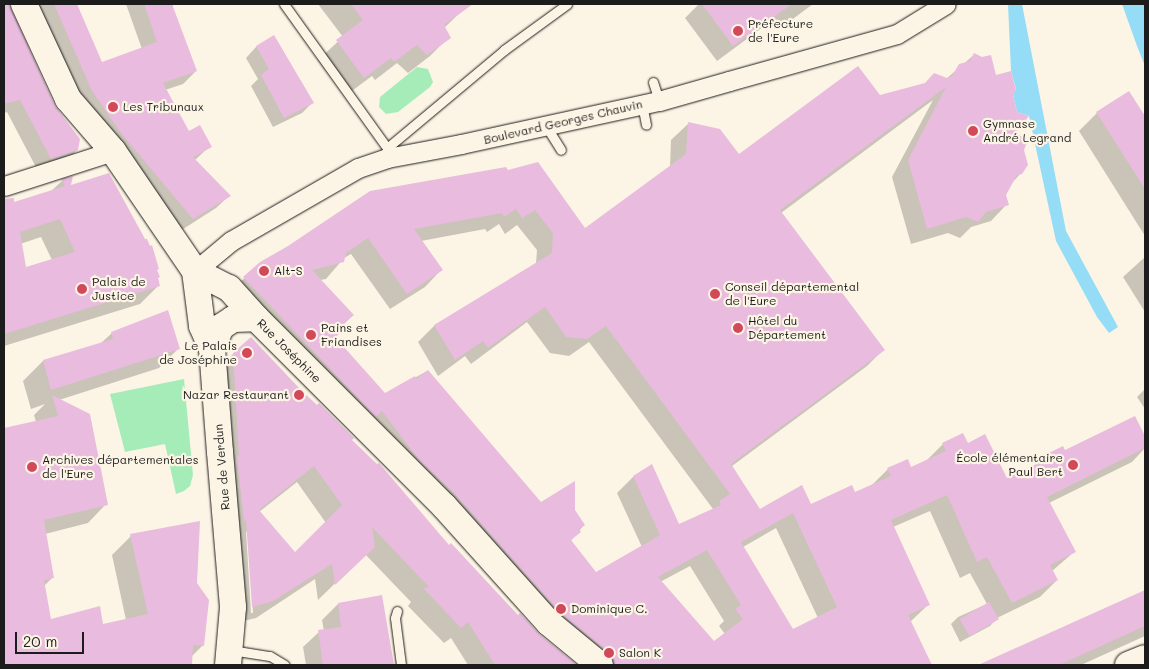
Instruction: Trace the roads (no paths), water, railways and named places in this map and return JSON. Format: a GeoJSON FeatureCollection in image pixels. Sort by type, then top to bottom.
{"type":"FeatureCollection","features":[{"type":"Feature","properties":{"kind":"main road","name":"Rue Joséphine"},"geometry":{"type":"LineString","coordinates":[[24,4],[68,99],[113,151],[195,271],[229,288],[256,318],[444,506],[549,623],[600,665]]}},
{"type":"Feature","properties":{"kind":"main road","name":"Rue de Verdun"},"geometry":{"type":"LineString","coordinates":[[195,271],[202,326],[212,348],[233,607],[229,658]]}},
{"type":"Feature","properties":{"kind":"main road"},"geometry":{"type":"LineString","coordinates":[[212,348],[221,327],[234,319],[256,318]]}},
{"type":"Feature","properties":{"kind":"main road"},"geometry":{"type":"LineString","coordinates":[[1128,665],[1145,658]]}},
{"type":"Feature","properties":{"kind":"street","name":"Boulevard Georges Chauvin"},"geometry":{"type":"LineString","coordinates":[[195,271],[231,241],[387,153],[546,125],[650,102],[897,34],[946,4]]}},
{"type":"Feature","properties":{"kind":"street"},"geometry":{"type":"LineString","coordinates":[[4,186],[113,151]]}},
{"type":"Feature","properties":{"kind":"lane"},"geometry":{"type":"LineString","coordinates":[[284,4],[387,153],[504,50],[567,4]]}},
{"type":"Feature","properties":{"kind":"lane"},"geometry":{"type":"LineString","coordinates":[[646,125],[653,82]]}},
{"type":"Feature","properties":{"kind":"lane"},"geometry":{"type":"LineString","coordinates":[[546,125],[560,150]]}},
{"type":"Feature","properties":{"kind":"lane"},"geometry":{"type":"LineString","coordinates":[[397,611],[395,618],[401,665]]}},
{"type":"Feature","properties":{"kind":"lane"},"geometry":{"type":"LineString","coordinates":[[229,658],[270,656],[285,665]]}},
{"type":"Feature","properties":{"kind":"water"},"geometry":{"type":"Polygon","coordinates":[[[1008,4],[1022,4],[1066,231],[1118,327],[1109,333],[1097,317],[1056,241],[1029,116],[1017,112],[1013,95],[1016,89],[1011,71],[1008,4]]]}},
{"type":"Feature","properties":{"kind":"water"},"geometry":{"type":"Polygon","coordinates":[[[1122,4],[1145,4],[1145,66],[1137,46],[1122,4]]]}},
{"type":"Feature","properties":{"kind":"place","name":"Préfecture de l'Eure"},"geometry":{"type":"Point","coordinates":[738,31]}},
{"type":"Feature","properties":{"kind":"place","name":"Les Tribunaux"},"geometry":{"type":"Point","coordinates":[113,107]}},
{"type":"Feature","properties":{"kind":"place","name":"Gymnase André Legrand"},"geometry":{"type":"Point","coordinates":[973,131]}},
{"type":"Feature","properties":{"kind":"place","name":"Alt-S"},"geometry":{"type":"Point","coordinates":[264,271]}},
{"type":"Feature","properties":{"kind":"place","name":"Palais de Justice"},"geometry":{"type":"Point","coordinates":[82,289]}},
{"type":"Feature","properties":{"kind":"place","name":"Conseil départemental de l'Eure"},"geometry":{"type":"Point","coordinates":[715,294]}},
{"type":"Feature","properties":{"kind":"place","name":"Hôtel du Département"},"geometry":{"type":"Point","coordinates":[738,328]}},
{"type":"Feature","properties":{"kind":"place","name":"Pains et Friandises"},"geometry":{"type":"Point","coordinates":[311,335]}},
{"type":"Feature","properties":{"kind":"place","name":"Le Palais de Joséphine"},"geometry":{"type":"Point","coordinates":[247,353]}},
{"type":"Feature","properties":{"kind":"place","name":"Nazar Restaurant"},"geometry":{"type":"Point","coordinates":[299,395]}},
{"type":"Feature","properties":{"kind":"place","name":"École élémentaire Paul Bert"},"geometry":{"type":"Point","coordinates":[1073,465]}},
{"type":"Feature","properties":{"kind":"place","name":"Archives départementales de l'Eure"},"geometry":{"type":"Point","coordinates":[32,467]}},
{"type":"Feature","properties":{"kind":"place","name":"Dominique C."},"geometry":{"type":"Point","coordinates":[561,609]}},
{"type":"Feature","properties":{"kind":"place","name":"Salon K"},"geometry":{"type":"Point","coordinates":[609,653]}}]}
